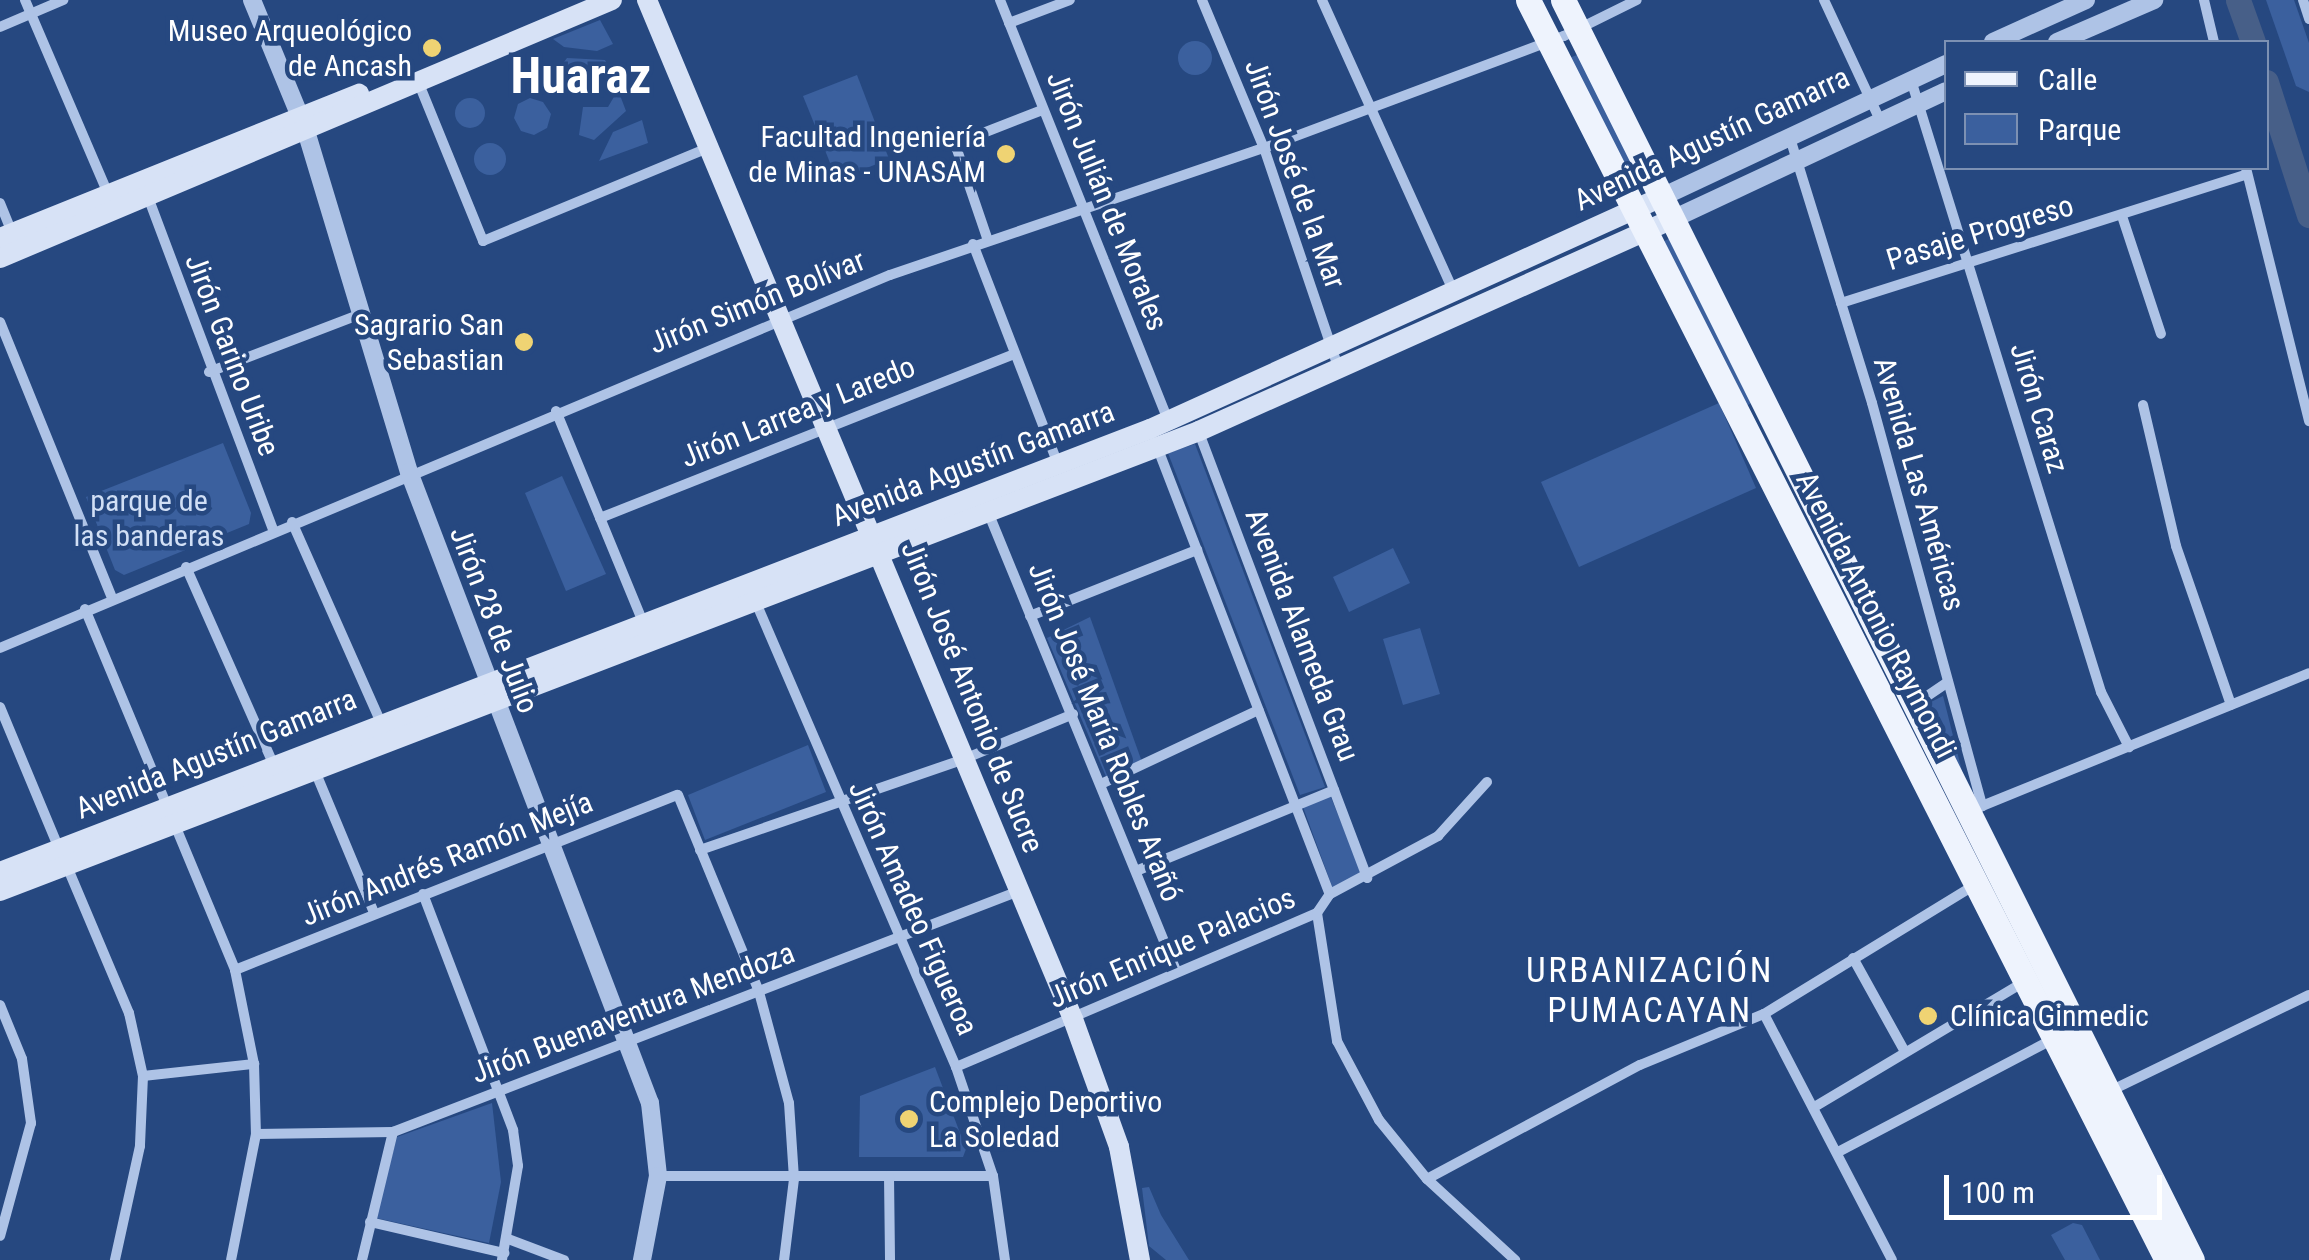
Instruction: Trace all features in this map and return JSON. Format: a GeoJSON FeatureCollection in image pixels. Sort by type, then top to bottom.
{"type":"FeatureCollection","features":[{"type":"Feature","properties":{"kind":"main road"},"geometry":{"type":"LineString","coordinates":[[6,236],[112,202],[148,197],[407,75],[416,78],[612,0]]}},
{"type":"Feature","properties":{"kind":"main road","name":"Jirón José Antonio de Sucre"},"geometry":{"type":"LineString","coordinates":[[647,0],[1073,1019],[1118,1147],[1140,1260]]}},
{"type":"Feature","properties":{"kind":"main road","name":"Avenida Antonio Raymondi"},"geometry":{"type":"LineString","coordinates":[[1528,0],[1829,596],[1965,815],[2027,980],[2108,1092],[2192,1260]]}},
{"type":"Feature","properties":{"kind":"main road","name":"Avenida Antonio Raymondi"},"geometry":{"type":"LineString","coordinates":[[1563,0],[1670,207],[1854,584],[1903,712]]}},
{"type":"Feature","properties":{"kind":"main road"},"geometry":{"type":"LineString","coordinates":[[0,258],[112,202],[303,124]]}},
{"type":"Feature","properties":{"kind":"main road","name":"Avenida Agustín Gamarra"},"geometry":{"type":"LineString","coordinates":[[876,542],[987,511],[1158,432],[1190,410],[1329,343],[1452,289],[1670,207]]}},
{"type":"Feature","properties":{"kind":"main road","name":"Avenida Agustín Gamarra"},"geometry":{"type":"LineString","coordinates":[[172,815],[315,771],[495,702],[1056,462],[1158,432],[1199,432],[1639,220]]}},
{"type":"Feature","properties":{"kind":"main road"},"geometry":{"type":"LineString","coordinates":[[1740,418],[1766,404]]}},
{"type":"Feature","properties":{"kind":"main road"},"geometry":{"type":"LineString","coordinates":[[1829,596],[1854,584]]}},
{"type":"Feature","properties":{"kind":"main road","name":"Avenida Agustín Gamarra"},"geometry":{"type":"LineString","coordinates":[[0,891],[63,858],[172,815],[380,721],[643,622],[752,592]]}},
{"type":"Feature","properties":{"kind":"main road","name":"Avenida Agustín Gamarra"},"geometry":{"type":"LineString","coordinates":[[0,872],[63,858]]}},
{"type":"Feature","properties":{"kind":"main road","name":"Avenida Antonio Raymondi"},"geometry":{"type":"LineString","coordinates":[[1986,879],[2065,1032],[2167,1260]]}},
{"type":"Feature","properties":{"kind":"street"},"geometry":{"type":"LineString","coordinates":[[25,0],[112,202]]}},
{"type":"Feature","properties":{"kind":"street"},"geometry":{"type":"LineString","coordinates":[[0,27],[63,0]]}},
{"type":"Feature","properties":{"kind":"street","name":"Jirón 28 de Julio"},"geometry":{"type":"LineString","coordinates":[[252,0],[303,124],[408,472],[650,1103],[658,1176],[642,1260]]}},
{"type":"Feature","properties":{"kind":"street","name":"Jirón Julián de Morales"},"geometry":{"type":"LineString","coordinates":[[1000,0],[1081,206],[1158,432]]}},
{"type":"Feature","properties":{"kind":"street"},"geometry":{"type":"LineString","coordinates":[[1009,23],[1070,0]]}},
{"type":"Feature","properties":{"kind":"street","name":"Jirón José de la Mar"},"geometry":{"type":"LineString","coordinates":[[1202,0],[1264,148],[1338,366]]}},
{"type":"Feature","properties":{"kind":"street"},"geometry":{"type":"LineString","coordinates":[[1322,0],[1461,309]]}},
{"type":"Feature","properties":{"kind":"street","name":"Jirón Simón Bolívar"},"geometry":{"type":"LineString","coordinates":[[0,648],[111,596],[408,472],[988,238],[1264,148],[1549,42],[1637,0]]}},
{"type":"Feature","properties":{"kind":"street"},"geometry":{"type":"LineString","coordinates":[[1824,0],[1880,120]]}},
{"type":"Feature","properties":{"kind":"street"},"geometry":{"type":"LineString","coordinates":[[1997,40],[2087,0],[2100,24]]}},
{"type":"Feature","properties":{"kind":"street"},"geometry":{"type":"LineString","coordinates":[[2062,40],[2154,0]]}},
{"type":"Feature","properties":{"kind":"street"},"geometry":{"type":"LineString","coordinates":[[2204,0],[2214,40]]}},
{"type":"Feature","properties":{"kind":"street"},"geometry":{"type":"LineString","coordinates":[[2302,0],[2309,19]]}},
{"type":"Feature","properties":{"kind":"street","name":"Avenida Agustín Gamarra"},"geometry":{"type":"LineString","coordinates":[[1670,207],[1790,138],[1944,65]]}},
{"type":"Feature","properties":{"kind":"street"},"geometry":{"type":"LineString","coordinates":[[416,78],[484,240],[709,148]]}},
{"type":"Feature","properties":{"kind":"street","name":"Jirón Caraz"},"geometry":{"type":"LineString","coordinates":[[1911,80],[1922,101],[2101,692],[2129,747]]}},
{"type":"Feature","properties":{"kind":"street","name":"Avenida Agustín Gamarra"},"geometry":{"type":"LineString","coordinates":[[1670,207],[1796,160],[1944,91]]}},
{"type":"Feature","properties":{"kind":"street"},"geometry":{"type":"LineString","coordinates":[[988,238],[954,140],[1042,110]]}},
{"type":"Feature","properties":{"kind":"street","name":"Avenida Las Américas"},"geometry":{"type":"LineString","coordinates":[[1790,138],[1948,682],[1965,815]]}},
{"type":"Feature","properties":{"kind":"street"},"geometry":{"type":"LineString","coordinates":[[2246,171],[2309,422]]}},
{"type":"Feature","properties":{"kind":"street","name":"Pasaje Progreso"},"geometry":{"type":"LineString","coordinates":[[1840,302],[2122,216],[2246,171]]}},
{"type":"Feature","properties":{"kind":"street","name":"Jirón Garino Uribe"},"geometry":{"type":"LineString","coordinates":[[148,197],[209,372],[272,529]]}},
{"type":"Feature","properties":{"kind":"street"},"geometry":{"type":"LineString","coordinates":[[0,203],[6,236]]}},
{"type":"Feature","properties":{"kind":"street"},"geometry":{"type":"LineString","coordinates":[[2122,216],[2161,334]]}},
{"type":"Feature","properties":{"kind":"street"},"geometry":{"type":"LineString","coordinates":[[973,244],[1056,462]]}},
{"type":"Feature","properties":{"kind":"street"},"geometry":{"type":"LineString","coordinates":[[209,372],[358,315]]}},
{"type":"Feature","properties":{"kind":"street"},"geometry":{"type":"LineString","coordinates":[[0,322],[6,352],[111,596]]}},
{"type":"Feature","properties":{"kind":"street","name":"Jirón Larrea y Laredo"},"geometry":{"type":"LineString","coordinates":[[600,518],[1015,354]]}},
{"type":"Feature","properties":{"kind":"street"},"geometry":{"type":"LineString","coordinates":[[2143,405],[2176,546],[2231,705]]}},
{"type":"Feature","properties":{"kind":"street","name":"Avenida Alameda Grau"},"geometry":{"type":"LineString","coordinates":[[1190,410],[1366,878]]}},
{"type":"Feature","properties":{"kind":"street"},"geometry":{"type":"LineString","coordinates":[[556,411],[643,622]]}},
{"type":"Feature","properties":{"kind":"street"},"geometry":{"type":"LineString","coordinates":[[1158,432],[1196,550],[1330,894]]}},
{"type":"Feature","properties":{"kind":"street","name":"Jirón José María Robles Arañó"},"geometry":{"type":"LineString","coordinates":[[987,511],[1177,972]]}},
{"type":"Feature","properties":{"kind":"street"},"geometry":{"type":"LineString","coordinates":[[292,522],[380,721]]}},
{"type":"Feature","properties":{"kind":"street"},"geometry":{"type":"LineString","coordinates":[[1030,616],[1196,550]]}},
{"type":"Feature","properties":{"kind":"street"},"geometry":{"type":"LineString","coordinates":[[186,567],[274,766]]}},
{"type":"Feature","properties":{"kind":"street","name":"Jirón Amadeo Figueroa"},"geometry":{"type":"LineString","coordinates":[[752,592],[838,801],[956,1067],[993,1176],[1005,1260]]}},
{"type":"Feature","properties":{"kind":"street"},"geometry":{"type":"LineString","coordinates":[[85,608],[235,970],[254,1064],[256,1134],[231,1260]]}},
{"type":"Feature","properties":{"kind":"street"},"geometry":{"type":"LineString","coordinates":[[1965,815],[2309,673]]}},
{"type":"Feature","properties":{"kind":"street"},"geometry":{"type":"LineString","coordinates":[[1903,712],[1948,682]]}},
{"type":"Feature","properties":{"kind":"street"},"geometry":{"type":"LineString","coordinates":[[0,706],[130,1013],[143,1076],[140,1146],[116,1260]]}},
{"type":"Feature","properties":{"kind":"street"},"geometry":{"type":"LineString","coordinates":[[1101,784],[1258,710]]}},
{"type":"Feature","properties":{"kind":"street"},"geometry":{"type":"LineString","coordinates":[[784,1260],[794,1178],[788,1103],[759,992],[700,850],[964,759],[1073,714]]}},
{"type":"Feature","properties":{"kind":"street"},"geometry":{"type":"LineString","coordinates":[[315,771],[374,913]]}},
{"type":"Feature","properties":{"kind":"street","name":"Jirón Enrique Palacios"},"geometry":{"type":"LineString","coordinates":[[956,1067],[1317,914],[1330,894],[1438,836],[1488,782]]}},
{"type":"Feature","properties":{"kind":"street"},"geometry":{"type":"LineString","coordinates":[[1136,872],[1334,790]]}},
{"type":"Feature","properties":{"kind":"street","name":"Jirón Andrés Ramón Mejía"},"geometry":{"type":"LineString","coordinates":[[235,970],[678,795],[700,850]]}},
{"type":"Feature","properties":{"kind":"street"},"geometry":{"type":"LineString","coordinates":[[1427,1179],[1640,1065],[1764,1014],[1986,879]]}},
{"type":"Feature","properties":{"kind":"street","name":"Jirón Buenaventura Mendoza"},"geometry":{"type":"LineString","coordinates":[[256,1134],[392,1132],[1018,891]]}},
{"type":"Feature","properties":{"kind":"street"},"geometry":{"type":"LineString","coordinates":[[370,1222],[503,1256],[508,1239],[518,1166],[500,1089],[423,894]]}},
{"type":"Feature","properties":{"kind":"street"},"geometry":{"type":"LineString","coordinates":[[1317,914],[1336,1041],[1379,1120],[1427,1179],[1515,1260]]}},
{"type":"Feature","properties":{"kind":"street"},"geometry":{"type":"LineString","coordinates":[[1853,958],[1904,1050]]}},
{"type":"Feature","properties":{"kind":"street"},"geometry":{"type":"LineString","coordinates":[[1816,1106],[2027,980]]}},
{"type":"Feature","properties":{"kind":"street"},"geometry":{"type":"LineString","coordinates":[[2108,1092],[2309,995]]}},
{"type":"Feature","properties":{"kind":"street"},"geometry":{"type":"LineString","coordinates":[[0,1005],[22,1059],[31,1123],[0,1236]]}},
{"type":"Feature","properties":{"kind":"street"},"geometry":{"type":"LineString","coordinates":[[1764,1014],[1840,1152],[1892,1260]]}},
{"type":"Feature","properties":{"kind":"street"},"geometry":{"type":"LineString","coordinates":[[1840,1152],[2065,1032]]}},
{"type":"Feature","properties":{"kind":"street"},"geometry":{"type":"LineString","coordinates":[[143,1076],[254,1064]]}},
{"type":"Feature","properties":{"kind":"street"},"geometry":{"type":"LineString","coordinates":[[362,1260],[392,1132]]}},
{"type":"Feature","properties":{"kind":"street"},"geometry":{"type":"LineString","coordinates":[[658,1176],[993,1176]]}},
{"type":"Feature","properties":{"kind":"street"},"geometry":{"type":"LineString","coordinates":[[888,1176],[890,1260]]}},
{"type":"Feature","properties":{"kind":"street"},"geometry":{"type":"LineString","coordinates":[[508,1239],[564,1260]]}},
{"type":"Feature","properties":{"kind":"green space"},"geometry":{"type":"Polygon","coordinates":[[[2266,0],[2294,0],[2309,43],[2309,92],[2296,86],[2266,0]]]}},
{"type":"Feature","properties":{"kind":"green space"},"geometry":{"type":"Polygon","coordinates":[[[600,20],[613,44],[597,51],[564,47],[553,39],[600,20]]]}},
{"type":"Feature","properties":{"kind":"green space"},"geometry":{"type":"Polygon","coordinates":[[[1195,41],[1207,46],[1212,58],[1207,70],[1195,75],[1183,70],[1178,58],[1183,46],[1195,41]]]}},
{"type":"Feature","properties":{"kind":"green space"},"geometry":{"type":"Polygon","coordinates":[[[1582,53],[1640,168],[1623,176],[1564,60],[1582,53]]]}},
{"type":"Feature","properties":{"kind":"green space"},"geometry":{"type":"Polygon","coordinates":[[[567,58],[605,60],[613,79],[594,77],[578,95],[554,75],[567,58]]]}},
{"type":"Feature","properties":{"kind":"green space"},"geometry":{"type":"Polygon","coordinates":[[[857,75],[889,159],[837,180],[803,96],[857,75]]]}},
{"type":"Feature","properties":{"kind":"green space"},"geometry":{"type":"Polygon","coordinates":[[[618,90],[626,111],[594,140],[579,135],[583,107],[608,107],[618,90]]]}},
{"type":"Feature","properties":{"kind":"green space"},"geometry":{"type":"Polygon","coordinates":[[[470,98],[481,102],[485,113],[481,124],[470,128],[459,124],[455,113],[459,102],[470,98]]]}},
{"type":"Feature","properties":{"kind":"green space"},"geometry":{"type":"Polygon","coordinates":[[[530,98],[543,102],[551,114],[547,128],[534,135],[521,131],[514,118],[518,104],[530,98]]]}},
{"type":"Feature","properties":{"kind":"green space"},"geometry":{"type":"Polygon","coordinates":[[[642,120],[648,143],[599,161],[613,132],[642,120]]]}},
{"type":"Feature","properties":{"kind":"green space"},"geometry":{"type":"Polygon","coordinates":[[[490,143],[501,148],[506,159],[501,170],[490,175],[479,170],[474,159],[479,148],[490,143]]]}},
{"type":"Feature","properties":{"kind":"green space"},"geometry":{"type":"Polygon","coordinates":[[[1675,236],[1756,400],[1746,406],[1662,242],[1675,236]]]}},
{"type":"Feature","properties":{"kind":"green space"},"geometry":{"type":"Polygon","coordinates":[[[1719,403],[1756,488],[1579,567],[1541,482],[1719,403]]]}},
{"type":"Feature","properties":{"kind":"green space","name":"parque de las banderas"},"geometry":{"type":"Polygon","coordinates":[[[223,443],[251,513],[249,524],[124,575],[115,570],[86,497],[223,443]]]}},
{"type":"Feature","properties":{"kind":"green space"},"geometry":{"type":"Polygon","coordinates":[[[1195,444],[1325,787],[1300,795],[1168,453],[1195,444]]]}},
{"type":"Feature","properties":{"kind":"green space"},"geometry":{"type":"Polygon","coordinates":[[[562,476],[606,574],[566,591],[525,493],[562,476]]]}},
{"type":"Feature","properties":{"kind":"green space"},"geometry":{"type":"Polygon","coordinates":[[[1393,548],[1410,583],[1349,612],[1333,577],[1393,548]]]}},
{"type":"Feature","properties":{"kind":"green space"},"geometry":{"type":"Polygon","coordinates":[[[1090,617],[1142,762],[1107,779],[1047,638],[1090,617]]]}},
{"type":"Feature","properties":{"kind":"green space"},"geometry":{"type":"Polygon","coordinates":[[[1420,628],[1440,694],[1403,705],[1383,639],[1420,628]]]}},
{"type":"Feature","properties":{"kind":"green space"},"geometry":{"type":"Polygon","coordinates":[[[1943,696],[1968,795],[1919,708],[1943,696]]]}},
{"type":"Feature","properties":{"kind":"green space"},"geometry":{"type":"Polygon","coordinates":[[[808,745],[826,792],[705,840],[688,795],[808,745]]]}},
{"type":"Feature","properties":{"kind":"green space"},"geometry":{"type":"Polygon","coordinates":[[[1330,795],[1363,876],[1333,889],[1303,807],[1330,795]]]}},
{"type":"Feature","properties":{"kind":"green space"},"geometry":{"type":"Polygon","coordinates":[[[935,1067],[966,1149],[963,1157],[859,1157],[860,1096],[935,1067]]]}},
{"type":"Feature","properties":{"kind":"green space"},"geometry":{"type":"Polygon","coordinates":[[[492,1103],[501,1182],[489,1243],[376,1218],[397,1137],[492,1103]]]}},
{"type":"Feature","properties":{"kind":"green space"},"geometry":{"type":"Polygon","coordinates":[[[1149,1187],[1189,1260],[1166,1260],[1149,1246],[1142,1188],[1149,1187]]]}},
{"type":"Feature","properties":{"kind":"green space"},"geometry":{"type":"Polygon","coordinates":[[[2073,1223],[2082,1225],[2100,1260],[2065,1260],[2051,1235],[2073,1223]]]}},
{"type":"Feature","properties":{"kind":"waterway"},"geometry":{"type":"LineString","coordinates":[[2238,0],[2252,40]]}},
{"type":"Feature","properties":{"kind":"waterway"},"geometry":{"type":"LineString","coordinates":[[2269,91],[2309,215]]}},
{"type":"Feature","properties":{"kind":"place","name":"Museo Arqueológico de Ancash"},"geometry":{"type":"Point","coordinates":[432,48]}},
{"type":"Feature","properties":{"kind":"place","name":"Facultad Ingeniería de Minas - UNASAM"},"geometry":{"type":"Point","coordinates":[1006,154]}},
{"type":"Feature","properties":{"kind":"place","name":"Sagrario San Sebastian"},"geometry":{"type":"Point","coordinates":[524,342]}},
{"type":"Feature","properties":{"kind":"place","name":"Clínica Ginmedic"},"geometry":{"type":"Point","coordinates":[1928,1016]}},
{"type":"Feature","properties":{"kind":"place","name":"Complejo Deportivo La Soledad"},"geometry":{"type":"Point","coordinates":[909,1119]}},
{"type":"Feature","properties":{"kind":"district","name":"Huaraz"},"geometry":{"type":"Point","coordinates":[581,77]}},
{"type":"Feature","properties":{"kind":"district","name":"URBANIZACIÓN PUMACAYAN"},"geometry":{"type":"Point","coordinates":[1650,991]}}]}
